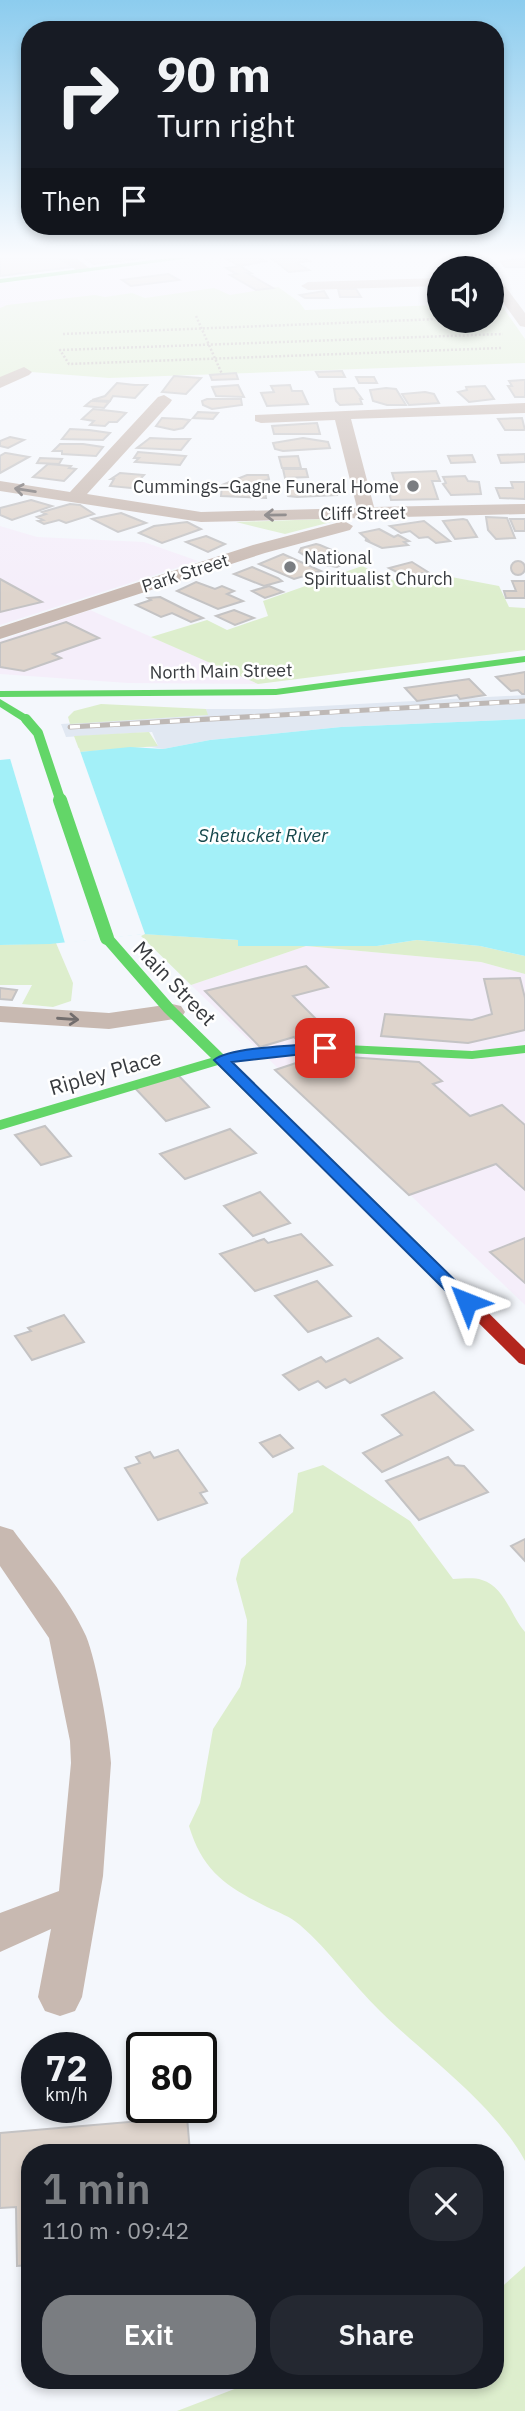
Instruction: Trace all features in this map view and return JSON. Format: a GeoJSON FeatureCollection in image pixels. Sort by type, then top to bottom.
{"type":"FeatureCollection","features":[{"type":"Feature","properties":{"kind":"main road","name":"North Main Street"},"geometry":{"type":"LineString","coordinates":[[0,694],[109,691],[264,693],[525,659]]}},
{"type":"Feature","properties":{"kind":"main road","name":"Main Street"},"geometry":{"type":"LineString","coordinates":[[0,702],[26,719],[38,733],[107,938],[131,969],[525,1359]]}},
{"type":"Feature","properties":{"kind":"main road","name":"Ripley Place"},"geometry":{"type":"LineString","coordinates":[[0,1125],[221,1060],[265,1052],[325,1048],[472,1055],[525,1049]]}},
{"type":"Feature","properties":{"kind":"street"},"geometry":{"type":"LineString","coordinates":[[0,383],[24,372]]}},
{"type":"Feature","properties":{"kind":"street"},"geometry":{"type":"LineString","coordinates":[[74,498],[164,400]]}},
{"type":"Feature","properties":{"kind":"street"},"geometry":{"type":"LineString","coordinates":[[261,418],[525,408]]}},
{"type":"Feature","properties":{"kind":"street"},"geometry":{"type":"LineString","coordinates":[[342,415],[368,513]]}},
{"type":"Feature","properties":{"kind":"street","name":"Cliff Street"},"geometry":{"type":"LineString","coordinates":[[0,486],[201,517],[292,539]]}},
{"type":"Feature","properties":{"kind":"street","name":"Cliff Street"},"geometry":{"type":"LineString","coordinates":[[201,517],[525,509]]}},
{"type":"Feature","properties":{"kind":"street","name":"Park Street"},"geometry":{"type":"LineString","coordinates":[[0,633],[292,539],[358,522],[368,513]]}},
{"type":"Feature","properties":{"kind":"street"},"geometry":{"type":"LineString","coordinates":[[0,1014],[109,1021],[172,1012]]}},
{"type":"Feature","properties":{"kind":"street"},"geometry":{"type":"LineString","coordinates":[[0,1539],[63,1626],[73,1654],[91,1763],[78,1902],[61,1997]]}},
{"type":"Feature","properties":{"kind":"street"},"geometry":{"type":"LineString","coordinates":[[0,1934],[30,1918],[78,1902]]}},
{"type":"Feature","properties":{"kind":"shaded area"},"geometry":{"type":"Polygon","coordinates":[[[0,526],[37,537],[144,542],[198,561],[0,625],[0,526]]]}},
{"type":"Feature","properties":{"kind":"shaded area"},"geometry":{"type":"Polygon","coordinates":[[[90,610],[258,684],[128,683],[0,674],[0,641],[90,610]]]}},
{"type":"Feature","properties":{"kind":"shaded area"},"geometry":{"type":"Polygon","coordinates":[[[525,695],[525,719],[341,727],[210,740],[163,749],[146,746],[158,746],[152,732],[66,737],[61,724],[207,715],[206,709],[267,709],[525,695]]]}},
{"type":"Feature","properties":{"kind":"shaded area"},"geometry":{"type":"Polygon","coordinates":[[[306,946],[481,962],[525,974],[525,1305],[191,985],[306,946]]]}},
{"type":"Feature","properties":{"kind":"green space"},"geometry":{"type":"Polygon","coordinates":[[[0,371],[317,371],[109,378],[18,371],[0,379],[0,371]]]}},
{"type":"Feature","properties":{"kind":"green space"},"geometry":{"type":"Polygon","coordinates":[[[324,519],[331,522],[285,534],[236,522],[324,519]]]}},
{"type":"Feature","properties":{"kind":"green space"},"geometry":{"type":"Polygon","coordinates":[[[362,566],[397,582],[446,576],[499,586],[509,607],[525,608],[525,650],[258,684],[151,637],[207,620],[227,630],[268,616],[263,601],[362,566]]]}},
{"type":"Feature","properties":{"kind":"green space"},"geometry":{"type":"Polygon","coordinates":[[[101,704],[206,709],[208,715],[70,724],[68,717],[74,711],[101,704]]]}},
{"type":"Feature","properties":{"kind":"green space"},"geometry":{"type":"Polygon","coordinates":[[[149,732],[158,746],[80,752],[74,736],[149,732]]]}},
{"type":"Feature","properties":{"kind":"green space"},"geometry":{"type":"Polygon","coordinates":[[[145,934],[238,940],[239,946],[306,946],[191,985],[141,936],[145,934]]]}},
{"type":"Feature","properties":{"kind":"green space"},"geometry":{"type":"Polygon","coordinates":[[[417,940],[480,946],[525,956],[525,974],[481,962],[306,946],[377,946],[417,940]]]}},
{"type":"Feature","properties":{"kind":"green space"},"geometry":{"type":"Polygon","coordinates":[[[56,943],[73,983],[71,1001],[53,1007],[22,1004],[32,985],[0,985],[0,945],[56,943]]]}},
{"type":"Feature","properties":{"kind":"green space"},"geometry":{"type":"Polygon","coordinates":[[[323,1465],[410,1521],[453,1579],[471,1578],[490,1583],[502,1595],[525,1632],[525,2161],[496,2120],[380,2011],[311,1935],[293,1920],[239,1892],[218,1876],[201,1855],[189,1826],[200,1803],[213,1729],[240,1687],[246,1664],[247,1620],[236,1579],[241,1559],[293,1512],[298,1473],[323,1465]]]}},
{"type":"Feature","properties":{"kind":"green space"},"geometry":{"type":"Polygon","coordinates":[[[525,2266],[525,2411],[177,2411],[234,2389],[504,2389],[504,2285],[525,2266]]]}},
{"type":"Feature","properties":{"kind":"water","name":"Shetucket River"},"geometry":{"type":"Polygon","coordinates":[[[525,719],[525,956],[480,946],[417,940],[377,946],[238,946],[238,940],[142,934],[50,944],[0,945],[0,760],[130,747],[163,749],[210,740],[341,727],[525,719]]]}},
{"type":"Feature","properties":{"kind":"pier"},"geometry":{"type":"Polygon","coordinates":[[[79,748],[145,934],[65,943],[9,755],[79,748]]]}},
{"type":"Feature","properties":{"kind":"building"},"geometry":{"type":"Polygon","coordinates":[[[342,371],[345,377],[319,377],[316,372],[342,371]]]}},
{"type":"Feature","properties":{"kind":"building"},"geometry":{"type":"Polygon","coordinates":[[[236,373],[238,379],[212,380],[210,375],[236,373]]]}},
{"type":"Feature","properties":{"kind":"building"},"geometry":{"type":"Polygon","coordinates":[[[174,376],[201,378],[186,394],[162,392],[174,376]]]}},
{"type":"Feature","properties":{"kind":"building"},"geometry":{"type":"Polygon","coordinates":[[[356,377],[374,377],[377,383],[359,383],[356,377]]]}},
{"type":"Feature","properties":{"kind":"building"},"geometry":{"type":"Polygon","coordinates":[[[525,380],[525,397],[515,397],[508,386],[512,386],[509,381],[525,380]]]}},
{"type":"Feature","properties":{"kind":"building"},"geometry":{"type":"Polygon","coordinates":[[[117,383],[147,385],[135,398],[113,396],[110,401],[92,400],[105,396],[117,383]]]}},
{"type":"Feature","properties":{"kind":"building"},"geometry":{"type":"Polygon","coordinates":[[[238,385],[244,397],[216,396],[212,387],[238,385]]]}},
{"type":"Feature","properties":{"kind":"building"},"geometry":{"type":"Polygon","coordinates":[[[290,385],[292,391],[302,391],[308,404],[267,406],[261,393],[274,392],[271,386],[290,385]]]}},
{"type":"Feature","properties":{"kind":"building"},"geometry":{"type":"Polygon","coordinates":[[[485,386],[494,399],[469,402],[458,392],[467,390],[466,387],[485,386]]]}},
{"type":"Feature","properties":{"kind":"building"},"geometry":{"type":"Polygon","coordinates":[[[354,388],[362,399],[362,404],[340,405],[336,401],[334,389],[354,388]]]}},
{"type":"Feature","properties":{"kind":"building"},"geometry":{"type":"Polygon","coordinates":[[[396,389],[406,405],[387,405],[373,401],[370,390],[396,389]]]}},
{"type":"Feature","properties":{"kind":"building"},"geometry":{"type":"Polygon","coordinates":[[[402,394],[434,394],[439,403],[409,405],[402,394]]]}},
{"type":"Feature","properties":{"kind":"building"},"geometry":{"type":"Polygon","coordinates":[[[241,399],[242,405],[212,409],[203,405],[202,401],[241,399]]]}},
{"type":"Feature","properties":{"kind":"building"},"geometry":{"type":"Polygon","coordinates":[[[91,401],[109,402],[104,408],[85,406],[91,401]]]}},
{"type":"Feature","properties":{"kind":"building"},"geometry":{"type":"Polygon","coordinates":[[[93,409],[126,413],[117,422],[109,422],[105,426],[90,425],[94,421],[82,419],[93,409]]]}},
{"type":"Feature","properties":{"kind":"building"},"geometry":{"type":"Polygon","coordinates":[[[198,412],[218,413],[213,419],[193,418],[198,412]]]}},
{"type":"Feature","properties":{"kind":"building"},"geometry":{"type":"Polygon","coordinates":[[[162,418],[190,420],[183,428],[174,430],[156,426],[162,418]]]}},
{"type":"Feature","properties":{"kind":"building"},"geometry":{"type":"Polygon","coordinates":[[[522,418],[525,430],[505,430],[498,419],[522,418]]]}},
{"type":"Feature","properties":{"kind":"building"},"geometry":{"type":"Polygon","coordinates":[[[317,423],[320,434],[274,434],[272,426],[317,423]]]}},
{"type":"Feature","properties":{"kind":"building"},"geometry":{"type":"Polygon","coordinates":[[[70,429],[110,433],[103,440],[62,439],[70,429]]]}},
{"type":"Feature","properties":{"kind":"building"},"geometry":{"type":"Polygon","coordinates":[[[10,437],[24,440],[8,448],[0,446],[0,441],[10,437]]]}},
{"type":"Feature","properties":{"kind":"building"},"geometry":{"type":"Polygon","coordinates":[[[150,438],[190,439],[181,450],[137,448],[150,438]]]}},
{"type":"Feature","properties":{"kind":"building"},"geometry":{"type":"Polygon","coordinates":[[[303,438],[328,442],[330,448],[283,451],[275,449],[273,443],[303,438]]]}},
{"type":"Feature","properties":{"kind":"building"},"geometry":{"type":"Polygon","coordinates":[[[60,444],[103,447],[96,456],[53,451],[60,444]]]}},
{"type":"Feature","properties":{"kind":"building"},"geometry":{"type":"Polygon","coordinates":[[[138,452],[186,456],[180,465],[135,462],[139,458],[134,458],[138,452]]]}},
{"type":"Feature","properties":{"kind":"building"},"geometry":{"type":"Polygon","coordinates":[[[5,453],[29,457],[0,473],[0,456],[5,453]]]}},
{"type":"Feature","properties":{"kind":"building"},"geometry":{"type":"Polygon","coordinates":[[[525,454],[525,462],[501,463],[498,455],[525,454]]]}},
{"type":"Feature","properties":{"kind":"building"},"geometry":{"type":"Polygon","coordinates":[[[472,455],[475,462],[451,463],[448,456],[472,455]]]}},
{"type":"Feature","properties":{"kind":"building"},"geometry":{"type":"Polygon","coordinates":[[[298,456],[301,468],[282,468],[279,457],[298,456]]]}},
{"type":"Feature","properties":{"kind":"building"},"geometry":{"type":"Polygon","coordinates":[[[40,458],[62,459],[59,464],[37,463],[40,458]]]}},
{"type":"Feature","properties":{"kind":"building"},"geometry":{"type":"Polygon","coordinates":[[[48,464],[76,469],[64,481],[33,477],[48,464]]]}},
{"type":"Feature","properties":{"kind":"building"},"geometry":{"type":"Polygon","coordinates":[[[283,469],[306,469],[308,477],[285,478],[283,469]]]}},
{"type":"Feature","properties":{"kind":"building","name":"Cummings–Gagne Funeral Home"},"geometry":{"type":"Polygon","coordinates":[[[436,471],[440,481],[432,481],[438,499],[391,500],[389,492],[394,492],[391,482],[395,482],[392,473],[436,471]]]}},
{"type":"Feature","properties":{"kind":"building"},"geometry":{"type":"Polygon","coordinates":[[[120,473],[144,475],[131,488],[110,486],[114,479],[111,479],[120,473]]]}},
{"type":"Feature","properties":{"kind":"building"},"geometry":{"type":"Polygon","coordinates":[[[247,475],[268,475],[269,479],[260,482],[264,484],[266,498],[221,496],[222,485],[247,475]]]}},
{"type":"Feature","properties":{"kind":"building"},"geometry":{"type":"Polygon","coordinates":[[[465,476],[468,481],[479,482],[481,494],[451,495],[443,484],[446,483],[443,477],[465,476]]]}},
{"type":"Feature","properties":{"kind":"building"},"geometry":{"type":"Polygon","coordinates":[[[511,482],[525,482],[525,499],[500,498],[496,488],[513,488],[511,482]]]}},
{"type":"Feature","properties":{"kind":"building"},"geometry":{"type":"Polygon","coordinates":[[[335,483],[337,495],[297,497],[288,496],[286,491],[288,486],[335,483]]]}},
{"type":"Feature","properties":{"kind":"building"},"geometry":{"type":"Polygon","coordinates":[[[31,500],[52,506],[12,520],[0,515],[0,508],[31,500]]]}},
{"type":"Feature","properties":{"kind":"building"},"geometry":{"type":"Polygon","coordinates":[[[70,504],[80,505],[94,514],[66,523],[59,520],[44,524],[38,521],[43,520],[37,517],[46,514],[42,512],[70,504]]]}},
{"type":"Feature","properties":{"kind":"building"},"geometry":{"type":"Polygon","coordinates":[[[121,513],[146,523],[118,532],[92,519],[121,513]]]}},
{"type":"Feature","properties":{"kind":"building"},"geometry":{"type":"Polygon","coordinates":[[[486,517],[507,518],[515,538],[496,539],[488,530],[486,517]]]}},
{"type":"Feature","properties":{"kind":"building"},"geometry":{"type":"Polygon","coordinates":[[[510,519],[525,519],[525,531],[515,531],[510,519]]]}},
{"type":"Feature","properties":{"kind":"building"},"geometry":{"type":"Polygon","coordinates":[[[467,520],[477,537],[455,539],[443,521],[467,520]]]}},
{"type":"Feature","properties":{"kind":"building"},"geometry":{"type":"Polygon","coordinates":[[[424,521],[450,541],[436,543],[428,537],[419,538],[410,531],[401,533],[390,526],[424,521]]]}},
{"type":"Feature","properties":{"kind":"building"},"geometry":{"type":"Polygon","coordinates":[[[187,522],[201,529],[162,543],[139,533],[154,526],[187,522]]]}},
{"type":"Feature","properties":{"kind":"building"},"geometry":{"type":"Polygon","coordinates":[[[379,529],[409,541],[404,542],[408,545],[382,548],[365,540],[368,540],[360,533],[379,529]]]}},
{"type":"Feature","properties":{"kind":"building"},"geometry":{"type":"Polygon","coordinates":[[[206,536],[225,544],[208,552],[186,542],[206,536]]]}},
{"type":"Feature","properties":{"kind":"building"},"geometry":{"type":"Polygon","coordinates":[[[316,544],[353,559],[337,567],[319,564],[299,552],[301,548],[316,544]]]}},
{"type":"Feature","properties":{"kind":"building","name":"National Spiritualist Church"},"geometry":{"type":"Polygon","coordinates":[[[283,554],[321,571],[294,579],[259,564],[283,554]]]}},
{"type":"Feature","properties":{"kind":"building"},"geometry":{"type":"Polygon","coordinates":[[[515,561],[521,561],[525,568],[521,575],[515,575],[511,571],[511,565],[515,561]]]}},
{"type":"Feature","properties":{"kind":"building"},"geometry":{"type":"Polygon","coordinates":[[[412,562],[428,572],[406,577],[389,568],[412,562]]]}},
{"type":"Feature","properties":{"kind":"building"},"geometry":{"type":"Polygon","coordinates":[[[252,567],[282,581],[264,586],[234,574],[252,567]]]}},
{"type":"Feature","properties":{"kind":"building"},"geometry":{"type":"Polygon","coordinates":[[[0,579],[42,602],[0,612],[0,579]]]}},
{"type":"Feature","properties":{"kind":"building"},"geometry":{"type":"Polygon","coordinates":[[[512,581],[525,581],[525,598],[506,598],[504,591],[516,591],[512,581]]]}},
{"type":"Feature","properties":{"kind":"building"},"geometry":{"type":"Polygon","coordinates":[[[196,582],[215,589],[222,586],[234,591],[227,594],[243,601],[218,609],[177,591],[196,582]]]}},
{"type":"Feature","properties":{"kind":"building"},"geometry":{"type":"Polygon","coordinates":[[[269,586],[283,592],[265,598],[252,591],[269,586]]]}},
{"type":"Feature","properties":{"kind":"building"},"geometry":{"type":"Polygon","coordinates":[[[160,597],[203,618],[191,622],[172,613],[161,617],[136,605],[151,600],[148,598],[160,597]]]}},
{"type":"Feature","properties":{"kind":"building"},"geometry":{"type":"Polygon","coordinates":[[[234,610],[254,618],[235,625],[216,616],[234,610]]]}},
{"type":"Feature","properties":{"kind":"building"},"geometry":{"type":"Polygon","coordinates":[[[66,622],[99,638],[53,654],[61,658],[24,671],[0,667],[0,643],[66,622]]]}},
{"type":"Feature","properties":{"kind":"building"},"geometry":{"type":"Polygon","coordinates":[[[525,672],[525,694],[518,690],[511,691],[496,677],[525,672]]]}},
{"type":"Feature","properties":{"kind":"building"},"geometry":{"type":"Polygon","coordinates":[[[469,679],[485,695],[460,699],[457,695],[417,701],[405,688],[469,679]]]}},
{"type":"Feature","properties":{"kind":"building"},"geometry":{"type":"Polygon","coordinates":[[[306,966],[328,987],[293,996],[331,1034],[300,1043],[294,1037],[260,1047],[205,991],[306,966]]]}},
{"type":"Feature","properties":{"kind":"building"},"geometry":{"type":"Polygon","coordinates":[[[520,978],[525,998],[525,1030],[468,1043],[381,1036],[385,1014],[472,1020],[492,1014],[484,979],[520,978]]]}},
{"type":"Feature","properties":{"kind":"building"},"geometry":{"type":"Polygon","coordinates":[[[0,988],[17,990],[12,1000],[0,999],[0,988]]]}},
{"type":"Feature","properties":{"kind":"building"},"geometry":{"type":"Polygon","coordinates":[[[320,1055],[419,1062],[442,1081],[433,1084],[470,1116],[502,1105],[525,1125],[525,1190],[496,1164],[409,1195],[275,1070],[320,1055]]]}},
{"type":"Feature","properties":{"kind":"building"},"geometry":{"type":"Polygon","coordinates":[[[177,1074],[209,1107],[166,1121],[134,1087],[177,1074]]]}},
{"type":"Feature","properties":{"kind":"building"},"geometry":{"type":"Polygon","coordinates":[[[45,1126],[71,1156],[41,1165],[15,1135],[45,1126]]]}},
{"type":"Feature","properties":{"kind":"building"},"geometry":{"type":"Polygon","coordinates":[[[230,1129],[256,1153],[185,1179],[160,1154],[230,1129]]]}},
{"type":"Feature","properties":{"kind":"building"},"geometry":{"type":"Polygon","coordinates":[[[260,1192],[290,1223],[253,1236],[224,1206],[260,1192]]]}},
{"type":"Feature","properties":{"kind":"building"},"geometry":{"type":"Polygon","coordinates":[[[301,1234],[332,1265],[255,1291],[220,1254],[264,1239],[268,1243],[301,1234]]]}},
{"type":"Feature","properties":{"kind":"building"},"geometry":{"type":"Polygon","coordinates":[[[525,1238],[525,1283],[490,1252],[525,1238]]]}},
{"type":"Feature","properties":{"kind":"building"},"geometry":{"type":"Polygon","coordinates":[[[317,1281],[351,1316],[308,1332],[275,1296],[317,1281]]]}},
{"type":"Feature","properties":{"kind":"building"},"geometry":{"type":"Polygon","coordinates":[[[64,1315],[84,1342],[32,1360],[15,1336],[31,1331],[28,1328],[64,1315]]]}},
{"type":"Feature","properties":{"kind":"building"},"geometry":{"type":"Polygon","coordinates":[[[378,1338],[402,1358],[350,1383],[345,1379],[326,1388],[318,1381],[299,1390],[283,1375],[321,1357],[326,1362],[378,1338]]]}},
{"type":"Feature","properties":{"kind":"building"},"geometry":{"type":"Polygon","coordinates":[[[434,1392],[473,1430],[382,1472],[363,1453],[402,1435],[382,1415],[434,1392]]]}},
{"type":"Feature","properties":{"kind":"building"},"geometry":{"type":"Polygon","coordinates":[[[280,1435],[293,1448],[273,1457],[260,1443],[280,1435]]]}},
{"type":"Feature","properties":{"kind":"building"},"geometry":{"type":"Polygon","coordinates":[[[178,1450],[207,1491],[200,1493],[207,1503],[158,1520],[125,1468],[140,1463],[136,1457],[150,1452],[154,1458],[178,1450]]]}},
{"type":"Feature","properties":{"kind":"building"},"geometry":{"type":"Polygon","coordinates":[[[448,1457],[455,1465],[464,1466],[488,1492],[419,1520],[386,1481],[448,1457]]]}},
{"type":"Feature","properties":{"kind":"building"},"geometry":{"type":"Polygon","coordinates":[[[525,1539],[525,1561],[511,1546],[525,1539]]]}},
{"type":"Feature","properties":{"kind":"building"},"geometry":{"type":"Polygon","coordinates":[[[126,2122],[188,2123],[189,2144],[21,2144],[21,2266],[17,2266],[16,2207],[0,2208],[0,2133],[126,2122]]]}},
{"type":"Feature","properties":{"kind":"railway"},"geometry":{"type":"LineString","coordinates":[[70,727],[525,701]]}},
{"type":"Feature","properties":{"kind":"traffic: fast"},"geometry":{"type":"LineString","coordinates":[[0,694],[276,692],[525,659]]}},
{"type":"Feature","properties":{"kind":"traffic: fast"},"geometry":{"type":"LineString","coordinates":[[0,702],[26,719]]}},
{"type":"Feature","properties":{"kind":"traffic: fast"},"geometry":{"type":"LineString","coordinates":[[26,719],[38,733],[107,938]]}},
{"type":"Feature","properties":{"kind":"traffic: fast"},"geometry":{"type":"LineString","coordinates":[[107,938],[169,1009],[425,1260]]}},
{"type":"Feature","properties":{"kind":"traffic: fast"},"geometry":{"type":"LineString","coordinates":[[0,1125],[221,1060],[265,1052],[325,1048],[472,1055],[525,1049]]}},
{"type":"Feature","properties":{"kind":"traffic: jam"},"geometry":{"type":"LineString","coordinates":[[425,1260],[525,1359]]}},
{"type":"Feature","properties":{"kind":"place","name":"Cummings–Gagne Funeral Home"},"geometry":{"type":"Point","coordinates":[413,486]}},
{"type":"Feature","properties":{"kind":"place","name":"National Spiritualist Church"},"geometry":{"type":"Point","coordinates":[290,567]}},
{"type":"Feature","properties":{"kind":"route"},"geometry":{"type":"LineString","coordinates":[[325,1048],[265,1052],[221,1060],[467,1302]]}}]}
